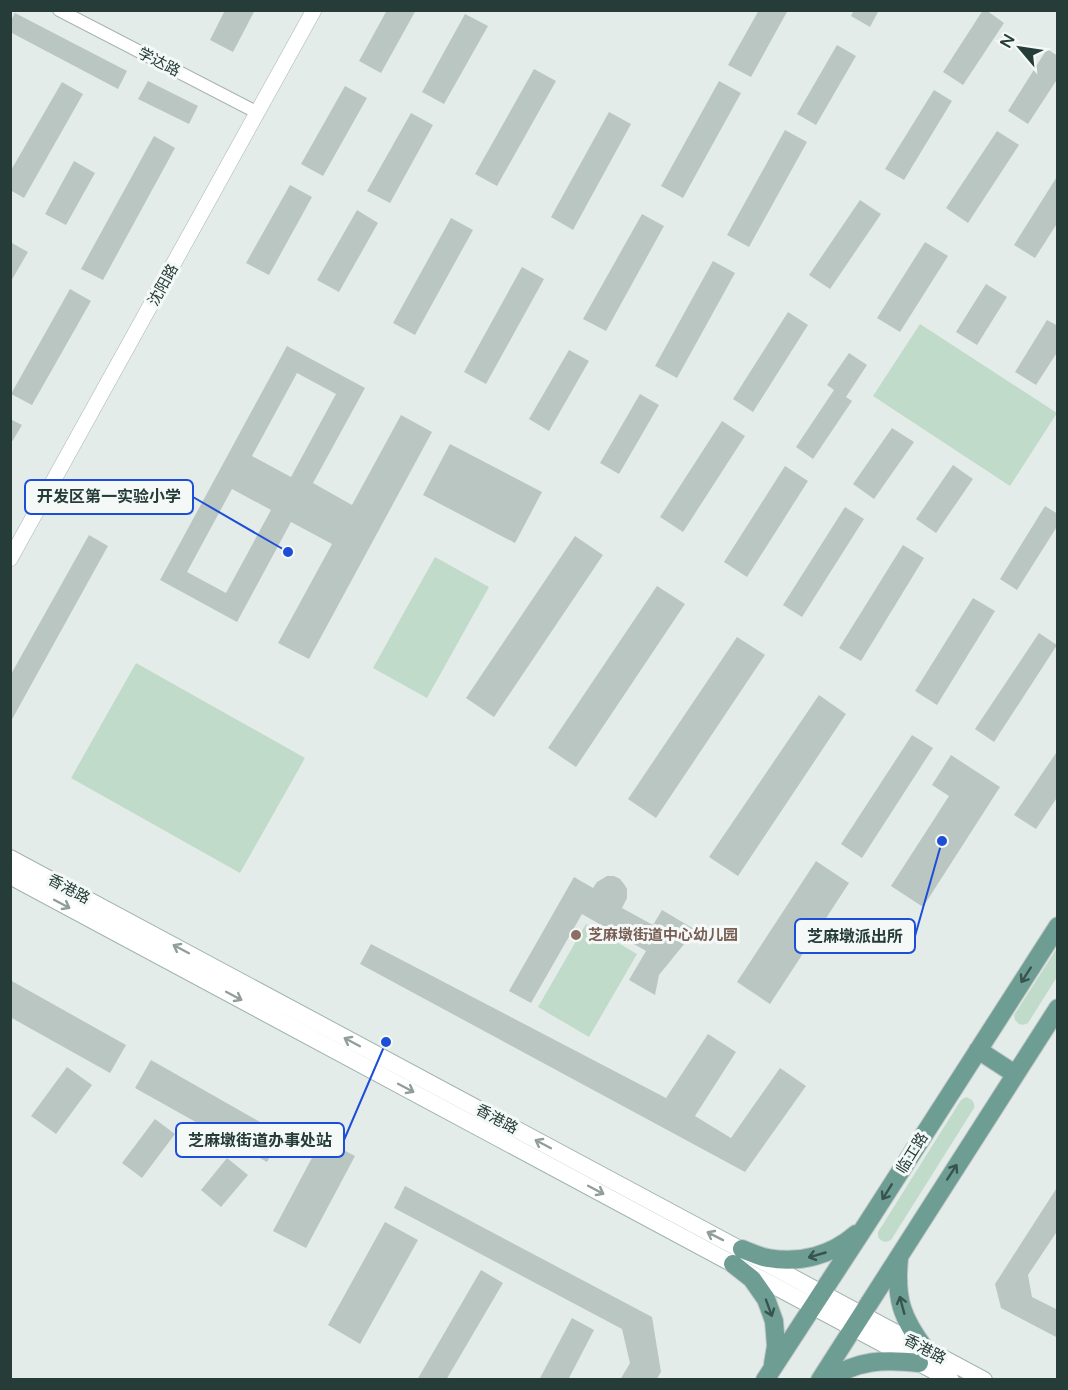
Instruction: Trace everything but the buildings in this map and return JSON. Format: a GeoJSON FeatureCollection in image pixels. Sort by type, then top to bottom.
{"type":"FeatureCollection","features":[{"type":"Feature","properties":{"kind":"main road","name":"香港路"},"geometry":{"type":"LineString","coordinates":[[10,858],[690,1223],[737,1257]]}},
{"type":"Feature","properties":{"kind":"main road","name":"香港路"},"geometry":{"type":"LineString","coordinates":[[10,876],[922,1356],[984,1380]]}},
{"type":"Feature","properties":{"kind":"main road","name":"临工路"},"geometry":{"type":"LineString","coordinates":[[769,1375],[1058,926]]}},
{"type":"Feature","properties":{"kind":"main road"},"geometry":{"type":"LineString","coordinates":[[820,1380],[1058,1008]]}},
{"type":"Feature","properties":{"kind":"main road"},"geometry":{"type":"LineString","coordinates":[[978,1050],[1015,1074]]}},
{"type":"Feature","properties":{"kind":"main road"},"geometry":{"type":"LineString","coordinates":[[737,1257],[794,1260],[821,1255],[846,1243],[866,1225]]}},
{"type":"Feature","properties":{"kind":"main road"},"geometry":{"type":"LineString","coordinates":[[827,1380],[839,1372],[865,1363],[922,1356],[900,1305],[897,1280],[900,1254]]}},
{"type":"Feature","properties":{"kind":"main road"},"geometry":{"type":"LineString","coordinates":[[737,1257],[766,1299],[774,1322],[776,1346],[769,1375]]}},
{"type":"Feature","properties":{"kind":"main road","name":"香港路"},"geometry":{"type":"LineString","coordinates":[[922,1356],[951,1380]]}},
{"type":"Feature","properties":{"kind":"street","name":"学达路"},"geometry":{"type":"LineString","coordinates":[[59,10],[258,113]]}},
{"type":"Feature","properties":{"kind":"street","name":"沈阳路"},"geometry":{"type":"LineString","coordinates":[[10,559],[314,10]]}},
{"type":"Feature","properties":{"kind":"green space"},"geometry":{"type":"Polygon","coordinates":[[[920,324],[1057,413],[1010,486],[873,396],[920,324]]]}},
{"type":"Feature","properties":{"kind":"green space"},"geometry":{"type":"Polygon","coordinates":[[[435,557],[489,587],[427,698],[373,668],[435,557]]]}},
{"type":"Feature","properties":{"kind":"green space"},"geometry":{"type":"Polygon","coordinates":[[[136,663],[305,758],[240,873],[71,778],[136,663]]]}},
{"type":"Feature","properties":{"kind":"green space"},"geometry":{"type":"Polygon","coordinates":[[[586,924],[637,954],[589,1037],[538,1007],[586,924]]]}},
{"type":"Feature","properties":{"kind":"green space"},"geometry":{"type":"Polygon","coordinates":[[[1057,948],[1057,977],[1028,1023],[1019,1024],[1014,1015],[1057,948]]]}},
{"type":"Feature","properties":{"kind":"green space"},"geometry":{"type":"Polygon","coordinates":[[[966,1097],[973,1101],[974,1108],[891,1240],[882,1241],[878,1237],[878,1232],[961,1100],[966,1097]]]}},
{"type":"Feature","properties":{"kind":"place","name":"开发区第一实验小学"},"geometry":{"type":"Point","coordinates":[288,552]}},
{"type":"Feature","properties":{"kind":"place","name":"芝麻墩派出所"},"geometry":{"type":"Point","coordinates":[942,841]}},
{"type":"Feature","properties":{"kind":"place","name":"芝麻墩街道中心幼儿园"},"geometry":{"type":"Point","coordinates":[576,935]}},
{"type":"Feature","properties":{"kind":"place","name":"芝麻墩街道办事处站"},"geometry":{"type":"Point","coordinates":[386,1042]}}]}
